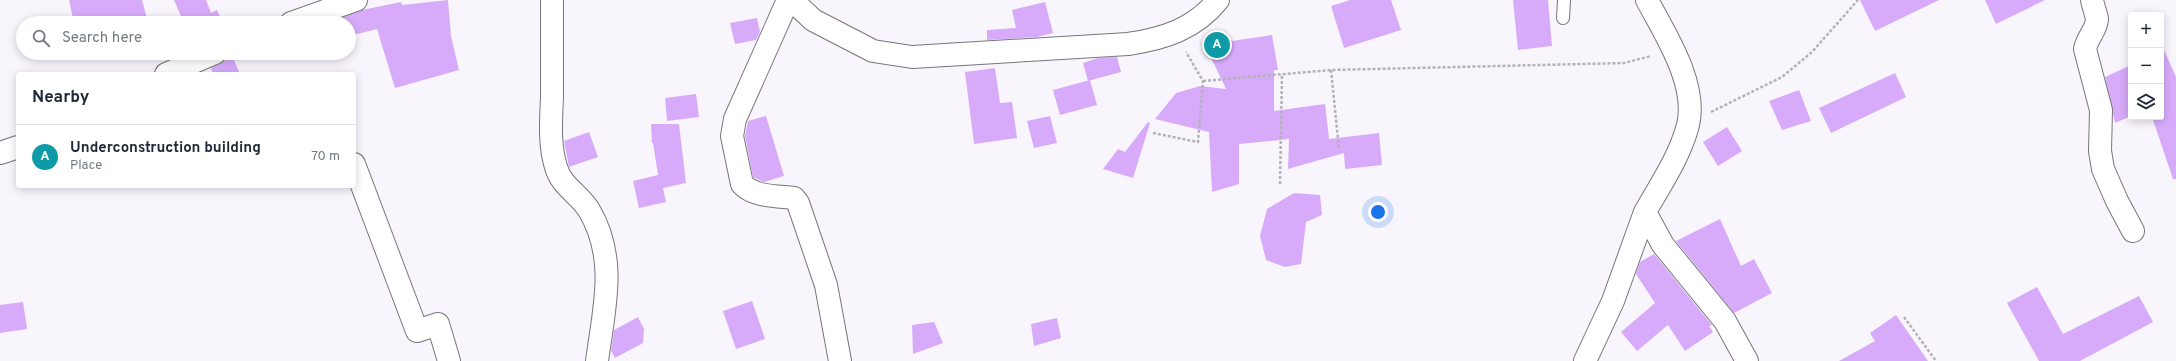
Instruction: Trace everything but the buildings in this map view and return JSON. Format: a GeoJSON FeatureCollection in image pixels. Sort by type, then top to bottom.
{"type":"FeatureCollection","features":[{"type":"Feature","properties":{"kind":"street"},"geometry":{"type":"LineString","coordinates":[[311,16],[356,0]]}},
{"type":"Feature","properties":{"kind":"street"},"geometry":{"type":"LineString","coordinates":[[552,0],[552,140],[556,168],[564,185],[588,208],[599,230],[607,259],[608,280],[597,361]]}},
{"type":"Feature","properties":{"kind":"street"},"geometry":{"type":"LineString","coordinates":[[788,0],[735,120],[732,136],[742,184],[746,189],[754,193],[794,198],[798,203],[826,285],[840,361]]}},
{"type":"Feature","properties":{"kind":"street"},"geometry":{"type":"LineString","coordinates":[[792,0],[813,20],[873,51],[912,57],[1128,44],[1158,40],[1207,13],[1218,0]]}},
{"type":"Feature","properties":{"kind":"street"},"geometry":{"type":"LineString","coordinates":[[1585,361],[1613,301],[1645,212],[1675,160],[1688,124],[1689,102],[1685,82],[1673,50],[1647,0]]}},
{"type":"Feature","properties":{"kind":"street"},"geometry":{"type":"LineString","coordinates":[[2092,0],[2097,20],[2095,27],[2086,42],[2085,49],[2101,110],[2100,151],[2103,169],[2117,201],[2133,231]]}},
{"type":"Feature","properties":{"kind":"street"},"geometry":{"type":"LineString","coordinates":[[171,72],[199,60]]}},
{"type":"Feature","properties":{"kind":"street"},"geometry":{"type":"LineString","coordinates":[[0,153],[16,148]]}},
{"type":"Feature","properties":{"kind":"street"},"geometry":{"type":"LineString","coordinates":[[356,169],[417,331],[438,324],[449,361]]}},
{"type":"Feature","properties":{"kind":"street"},"geometry":{"type":"LineString","coordinates":[[1645,212],[1663,245],[1725,321],[1747,361]]}},
{"type":"Feature","properties":{"kind":"lane"},"geometry":{"type":"LineString","coordinates":[[1563,18],[1564,0]]}},
{"type":"Feature","properties":{"kind":"path"},"geometry":{"type":"LineString","coordinates":[[1688,124],[1782,77],[1812,52],[1858,0]]}},
{"type":"Feature","properties":{"kind":"path"},"geometry":{"type":"LineString","coordinates":[[1153,133],[1198,142],[1203,81],[1175,32]]}},
{"type":"Feature","properties":{"kind":"path"},"geometry":{"type":"LineString","coordinates":[[1203,81],[1331,70],[1624,63],[1673,50]]}},
{"type":"Feature","properties":{"kind":"path"},"geometry":{"type":"LineString","coordinates":[[1331,70],[1339,149]]}},
{"type":"Feature","properties":{"kind":"path"},"geometry":{"type":"LineString","coordinates":[[1280,184],[1282,74]]}},
{"type":"Feature","properties":{"kind":"path"},"geometry":{"type":"LineString","coordinates":[[1904,317],[1936,361]]}},
{"type":"Feature","properties":{"kind":"place","name":"Underconstruction building"},"geometry":{"type":"Point","coordinates":[1217,45]}}]}
